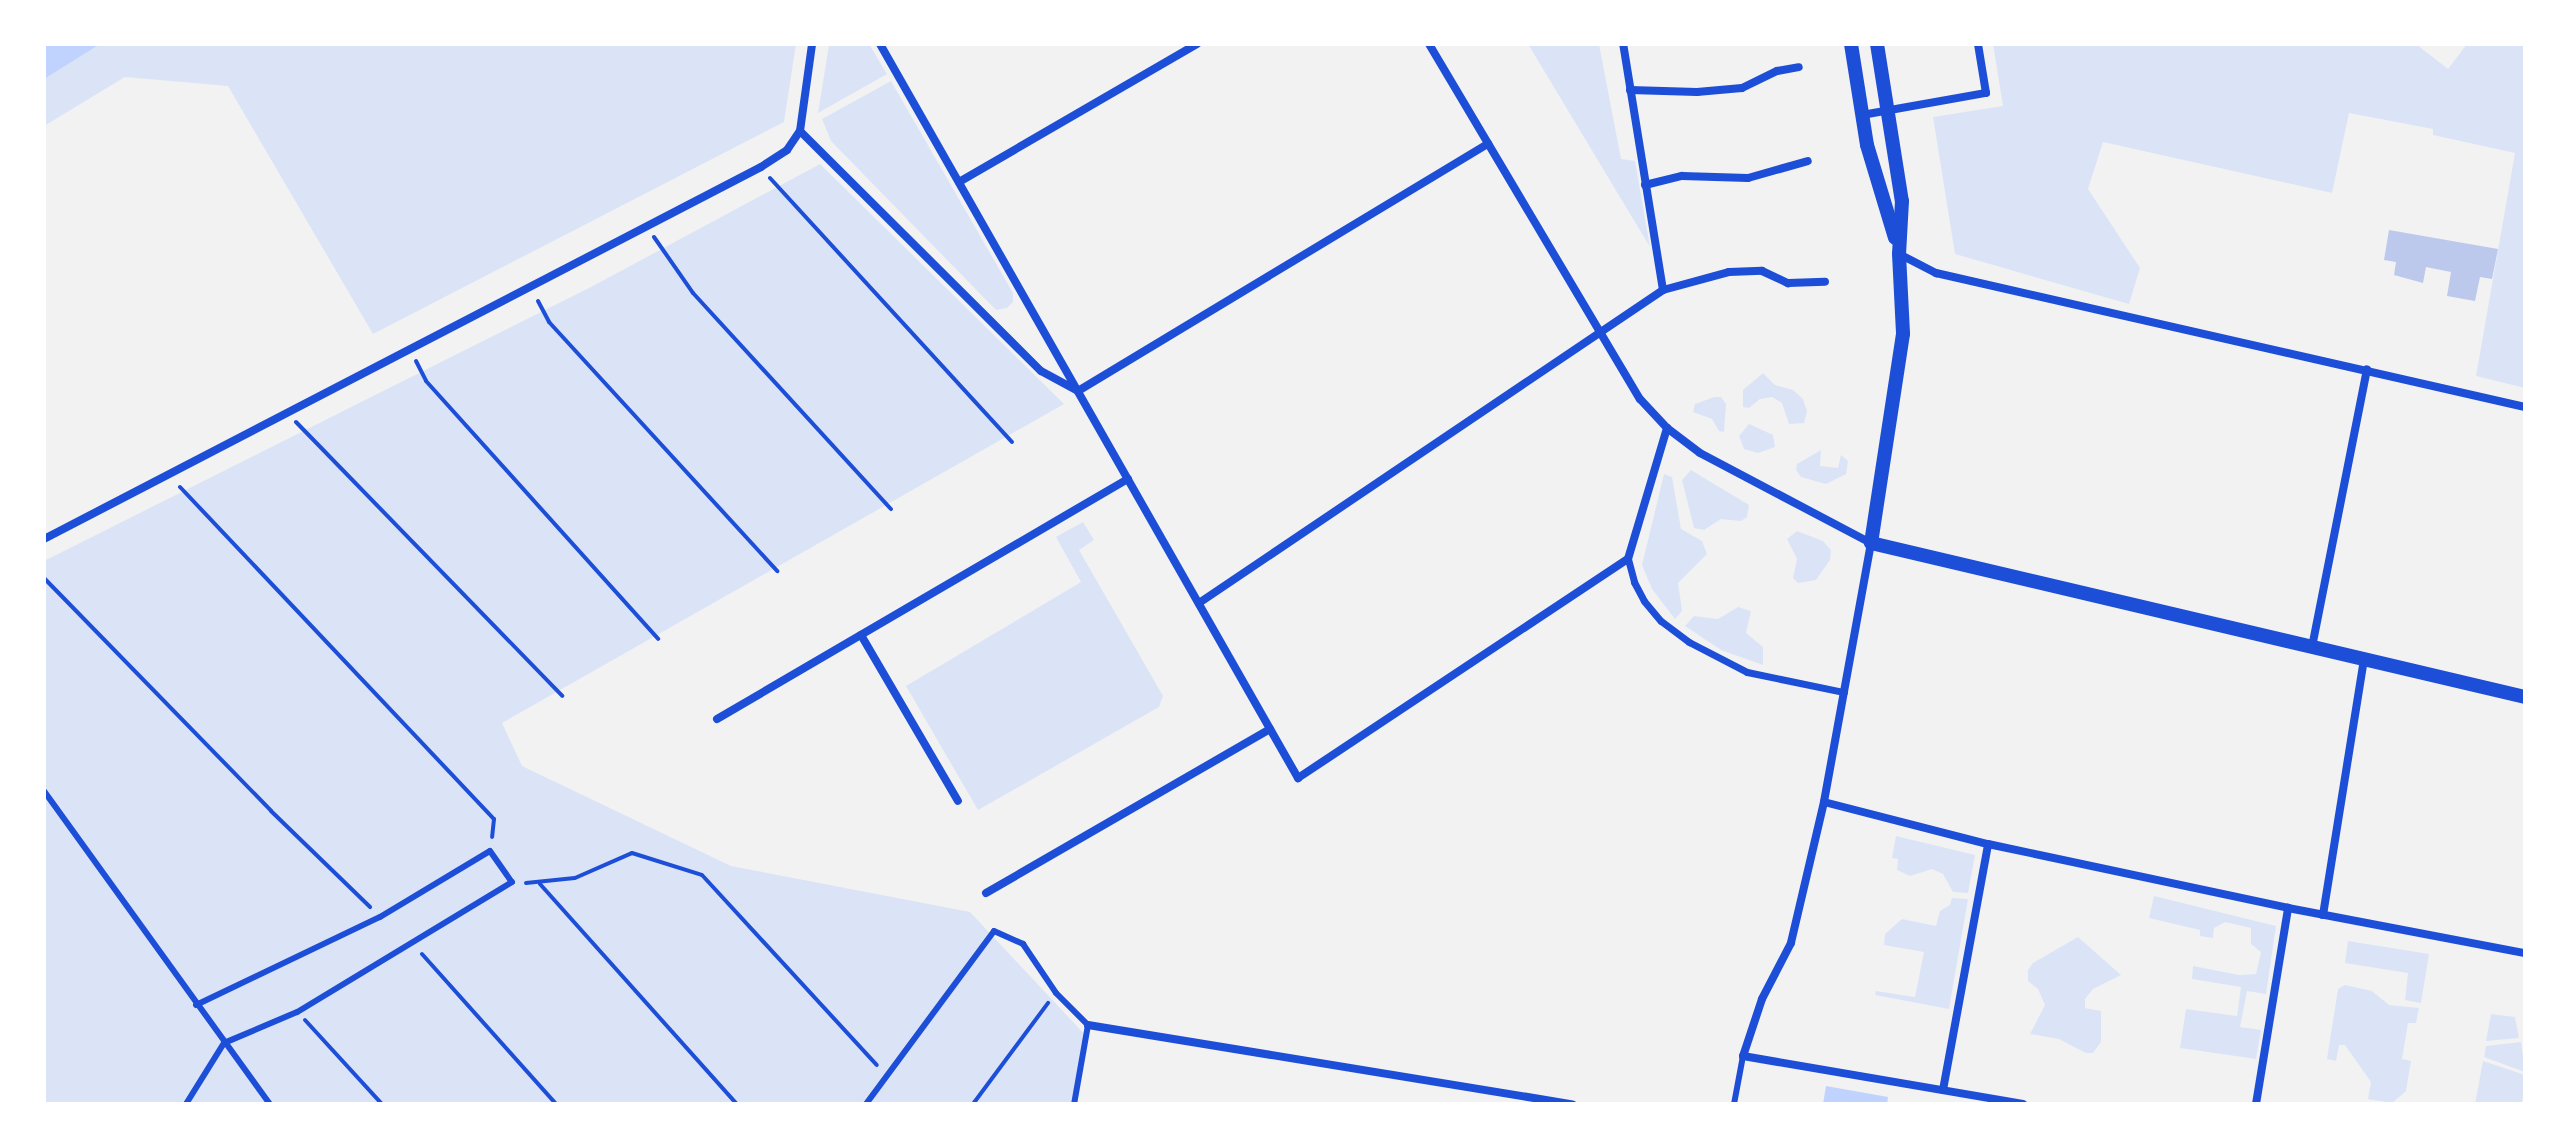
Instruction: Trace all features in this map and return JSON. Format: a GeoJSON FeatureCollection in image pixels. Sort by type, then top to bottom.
{"type":"FeatureCollection","features":[{"type":"Feature","properties":{"kind":"street"},"geometry":{"type":"LineString","coordinates":[[44,539],[761,167],[787,150],[800,131],[812,44]]}},
{"type":"Feature","properties":{"kind":"street"},"geometry":{"type":"LineString","coordinates":[[880,44],[1298,778],[1628,559]]}},
{"type":"Feature","properties":{"kind":"street"},"geometry":{"type":"LineString","coordinates":[[959,182],[1197,44]]}},
{"type":"Feature","properties":{"kind":"street"},"geometry":{"type":"LineString","coordinates":[[1429,44],[1640,399],[1667,428],[1700,453],[1871,543],[2525,697]]}},
{"type":"Feature","properties":{"kind":"street"},"geometry":{"type":"LineString","coordinates":[[1623,44],[1663,290]]}},
{"type":"Feature","properties":{"kind":"street"},"geometry":{"type":"LineString","coordinates":[[1851,44],[1867,145],[1884,192],[1899,254],[1936,273],[2525,407]]}},
{"type":"Feature","properties":{"kind":"street"},"geometry":{"type":"LineString","coordinates":[[1877,44],[1902,201],[1899,254],[1903,334],[1871,543],[1824,802],[1791,943],[1762,999],[1743,1056],[2023,1104]]}},
{"type":"Feature","properties":{"kind":"street"},"geometry":{"type":"LineString","coordinates":[[1862,115],[1986,93],[1978,44]]}},
{"type":"Feature","properties":{"kind":"street"},"geometry":{"type":"LineString","coordinates":[[1630,90],[1697,92],[1742,88],[1777,71],[1799,67]]}},
{"type":"Feature","properties":{"kind":"street"},"geometry":{"type":"LineString","coordinates":[[800,131],[1041,371],[1078,391]]}},
{"type":"Feature","properties":{"kind":"street"},"geometry":{"type":"LineString","coordinates":[[1078,391],[1488,144]]}},
{"type":"Feature","properties":{"kind":"street"},"geometry":{"type":"LineString","coordinates":[[1645,185],[1682,176],[1748,178],[1808,161]]}},
{"type":"Feature","properties":{"kind":"street"},"geometry":{"type":"LineString","coordinates":[[1199,603],[1663,290],[1729,272],[1762,271],[1788,283],[1825,282]]}},
{"type":"Feature","properties":{"kind":"street"},"geometry":{"type":"LineString","coordinates":[[2312,647],[2367,369]]}},
{"type":"Feature","properties":{"kind":"street"},"geometry":{"type":"LineString","coordinates":[[1667,428],[1628,559],[1634,582],[1644,601],[1661,621],[1689,642],[1747,672],[1844,692]]}},
{"type":"Feature","properties":{"kind":"street"},"geometry":{"type":"LineString","coordinates":[[717,719],[1128,479]]}},
{"type":"Feature","properties":{"kind":"street"},"geometry":{"type":"LineString","coordinates":[[861,635],[958,801]]}},
{"type":"Feature","properties":{"kind":"street"},"geometry":{"type":"LineString","coordinates":[[2323,915],[2364,659]]}},
{"type":"Feature","properties":{"kind":"street"},"geometry":{"type":"LineString","coordinates":[[986,893],[1270,729]]}},
{"type":"Feature","properties":{"kind":"street"},"geometry":{"type":"LineString","coordinates":[[1824,802],[1988,844],[2288,908],[2525,953]]}},
{"type":"Feature","properties":{"kind":"street"},"geometry":{"type":"LineString","coordinates":[[1943,1090],[1988,844]]}},
{"type":"Feature","properties":{"kind":"street"},"geometry":{"type":"LineString","coordinates":[[2256,1104],[2288,908]]}},
{"type":"Feature","properties":{"kind":"street"},"geometry":{"type":"LineString","coordinates":[[1088,1025],[1573,1104]]}},
{"type":"Feature","properties":{"kind":"lane"},"geometry":{"type":"LineString","coordinates":[[44,791],[270,1104]]}},
{"type":"Feature","properties":{"kind":"lane"},"geometry":{"type":"LineString","coordinates":[[186,1104],[224,1043],[297,1012],[512,882],[490,851],[380,917],[196,1005]]}},
{"type":"Feature","properties":{"kind":"lane"},"geometry":{"type":"LineString","coordinates":[[866,1104],[994,931],[1023,944],[1056,993],[1088,1025],[1074,1104]]}},
{"type":"Feature","properties":{"kind":"lane"},"geometry":{"type":"LineString","coordinates":[[1734,1104],[1743,1056]]}},
{"type":"Feature","properties":{"kind":"path"},"geometry":{"type":"LineString","coordinates":[[761,167],[1012,442]]}},
{"type":"Feature","properties":{"kind":"path"},"geometry":{"type":"LineString","coordinates":[[647,226],[693,293],[891,509]]}},
{"type":"Feature","properties":{"kind":"path"},"geometry":{"type":"LineString","coordinates":[[531,287],[549,322],[777,571]]}},
{"type":"Feature","properties":{"kind":"path"},"geometry":{"type":"LineString","coordinates":[[410,350],[426,381],[658,639]]}},
{"type":"Feature","properties":{"kind":"path"},"geometry":{"type":"LineString","coordinates":[[289,412],[305,435],[562,696]]}},
{"type":"Feature","properties":{"kind":"path"},"geometry":{"type":"LineString","coordinates":[[168,475],[494,819],[490,851]]}},
{"type":"Feature","properties":{"kind":"path"},"geometry":{"type":"LineString","coordinates":[[44,578],[271,811],[380,917]]}},
{"type":"Feature","properties":{"kind":"path"},"geometry":{"type":"LineString","coordinates":[[512,882],[540,884],[575,878],[632,853],[702,875],[887,1076]]}},
{"type":"Feature","properties":{"kind":"path"},"geometry":{"type":"LineString","coordinates":[[540,884],[737,1104]]}},
{"type":"Feature","properties":{"kind":"path"},"geometry":{"type":"LineString","coordinates":[[413,944],[556,1104]]}},
{"type":"Feature","properties":{"kind":"path"},"geometry":{"type":"LineString","coordinates":[[973,1104],[1056,993]]}},
{"type":"Feature","properties":{"kind":"path"},"geometry":{"type":"LineString","coordinates":[[297,1012],[382,1104]]}},
{"type":"Feature","properties":{"kind":"shaded area"},"geometry":{"type":"Polygon","coordinates":[[[44,44],[796,44],[784,122],[373,334],[228,86],[125,77],[44,126],[44,44]]]}},
{"type":"Feature","properties":{"kind":"shaded area"},"geometry":{"type":"Polygon","coordinates":[[[869,44],[887,74],[818,113],[829,45],[869,44]]]}},
{"type":"Feature","properties":{"kind":"shaded area"},"geometry":{"type":"Polygon","coordinates":[[[1528,44],[1599,44],[1621,159],[1635,161],[1650,247],[1528,44]]]}},
{"type":"Feature","properties":{"kind":"shaded area"},"geometry":{"type":"Polygon","coordinates":[[[1993,44],[2416,44],[2448,69],[2467,44],[2525,44],[2525,388],[2476,376],[2515,153],[2433,135],[2433,129],[2349,113],[2332,193],[2103,142],[2088,189],[2140,268],[2129,304],[1955,254],[1933,117],[2003,106],[1993,44]]]}},
{"type":"Feature","properties":{"kind":"shaded area"},"geometry":{"type":"Polygon","coordinates":[[[891,81],[1013,293],[1013,302],[1007,308],[996,310],[831,141],[822,119],[891,81]]]}},
{"type":"Feature","properties":{"kind":"shaded area"},"geometry":{"type":"Polygon","coordinates":[[[820,164],[1064,404],[502,723],[522,766],[731,866],[970,912],[1088,1038],[1074,1104],[44,1104],[44,561],[591,287],[820,164]]]}},
{"type":"Feature","properties":{"kind":"shaded area"},"geometry":{"type":"Polygon","coordinates":[[[1763,373],[1775,385],[1793,390],[1803,399],[1807,411],[1804,423],[1789,424],[1782,403],[1772,397],[1760,399],[1749,408],[1743,407],[1743,390],[1763,373]]]}},
{"type":"Feature","properties":{"kind":"shaded area"},"geometry":{"type":"Polygon","coordinates":[[[1721,397],[1726,404],[1724,432],[1719,431],[1712,419],[1693,412],[1695,404],[1721,397]]]}},
{"type":"Feature","properties":{"kind":"shaded area"},"geometry":{"type":"Polygon","coordinates":[[[1749,424],[1773,435],[1775,447],[1758,453],[1744,449],[1739,436],[1749,424]]]}},
{"type":"Feature","properties":{"kind":"shaded area"},"geometry":{"type":"Polygon","coordinates":[[[1821,450],[1820,466],[1838,468],[1841,455],[1848,461],[1846,474],[1826,484],[1801,477],[1796,470],[1797,464],[1821,450]]]}},
{"type":"Feature","properties":{"kind":"shaded area"},"geometry":{"type":"Polygon","coordinates":[[[1691,470],[1749,505],[1747,517],[1741,521],[1721,519],[1704,530],[1694,528],[1682,480],[1691,470]]]}},
{"type":"Feature","properties":{"kind":"shaded area"},"geometry":{"type":"Polygon","coordinates":[[[1664,474],[1672,477],[1681,529],[1702,541],[1707,554],[1678,583],[1682,611],[1675,619],[1652,589],[1642,565],[1664,474]]]}},
{"type":"Feature","properties":{"kind":"shaded area"},"geometry":{"type":"Polygon","coordinates":[[[1083,522],[1094,540],[1079,550],[1163,696],[1159,707],[978,810],[906,686],[1081,582],[1056,537],[1083,522]]]}},
{"type":"Feature","properties":{"kind":"shaded area"},"geometry":{"type":"Polygon","coordinates":[[[1797,531],[1823,541],[1831,550],[1830,560],[1816,580],[1798,583],[1793,578],[1797,559],[1787,539],[1797,531]]]}},
{"type":"Feature","properties":{"kind":"shaded area"},"geometry":{"type":"Polygon","coordinates":[[[1738,607],[1751,611],[1746,633],[1763,647],[1763,665],[1721,650],[1685,626],[1694,616],[1718,619],[1738,607]]]}},
{"type":"Feature","properties":{"kind":"shaded area"},"geometry":{"type":"Polygon","coordinates":[[[1896,836],[1975,855],[1968,893],[1953,892],[1943,874],[1932,869],[1910,876],[1897,870],[1898,859],[1892,858],[1896,836]]]}},
{"type":"Feature","properties":{"kind":"shaded area"},"geometry":{"type":"Polygon","coordinates":[[[2154,896],[2276,926],[2266,994],[2247,991],[2240,1027],[2261,1030],[2256,1059],[2180,1048],[2186,1009],[2237,1016],[2241,987],[2192,979],[2193,966],[2239,975],[2256,974],[2261,952],[2251,944],[2251,928],[2225,922],[2214,928],[2213,938],[2200,936],[2200,930],[2149,918],[2154,896]]]}},
{"type":"Feature","properties":{"kind":"shaded area"},"geometry":{"type":"Polygon","coordinates":[[[1952,898],[1968,899],[1949,1009],[1875,995],[1876,991],[1915,997],[1924,952],[1884,945],[1885,934],[1902,919],[1936,926],[1940,911],[1950,905],[1952,898]]]}},
{"type":"Feature","properties":{"kind":"shaded area"},"geometry":{"type":"Polygon","coordinates":[[[2078,937],[2121,975],[2093,989],[2085,999],[2085,1008],[2101,1011],[2101,1042],[2093,1053],[2086,1053],[2059,1039],[2030,1034],[2045,1005],[2038,989],[2028,981],[2028,970],[2033,963],[2078,937]]]}},
{"type":"Feature","properties":{"kind":"shaded area"},"geometry":{"type":"Polygon","coordinates":[[[2348,941],[2429,954],[2421,1003],[2405,1000],[2408,973],[2345,963],[2348,941]]]}},
{"type":"Feature","properties":{"kind":"shaded area"},"geometry":{"type":"Polygon","coordinates":[[[2345,985],[2372,991],[2389,1005],[2419,1008],[2416,1023],[2408,1023],[2402,1059],[2411,1061],[2406,1091],[2392,1103],[2368,1099],[2371,1082],[2345,1045],[2339,1045],[2336,1061],[2327,1059],[2338,989],[2345,985]]]}},
{"type":"Feature","properties":{"kind":"shaded area"},"geometry":{"type":"Polygon","coordinates":[[[2491,1014],[2515,1017],[2519,1038],[2486,1041],[2491,1014]]]}},
{"type":"Feature","properties":{"kind":"shaded area"},"geometry":{"type":"Polygon","coordinates":[[[2521,1042],[2525,1072],[2484,1057],[2486,1046],[2521,1042]]]}},
{"type":"Feature","properties":{"kind":"shaded area"},"geometry":{"type":"Polygon","coordinates":[[[2483,1061],[2525,1075],[2522,1104],[2475,1104],[2483,1061]]]}},
{"type":"Feature","properties":{"kind":"water"},"geometry":{"type":"Polygon","coordinates":[[[44,44],[100,44],[44,79],[44,44]]]}},
{"type":"Feature","properties":{"kind":"water"},"geometry":{"type":"Polygon","coordinates":[[[1826,1086],[1888,1097],[1887,1104],[1823,1104],[1826,1086]]]}},
{"type":"Feature","properties":{"kind":"building"},"geometry":{"type":"Polygon","coordinates":[[[2389,230],[2498,249],[2492,279],[2480,277],[2475,301],[2447,296],[2451,272],[2426,267],[2423,283],[2394,275],[2396,262],[2384,260],[2389,230]]]}}]}
